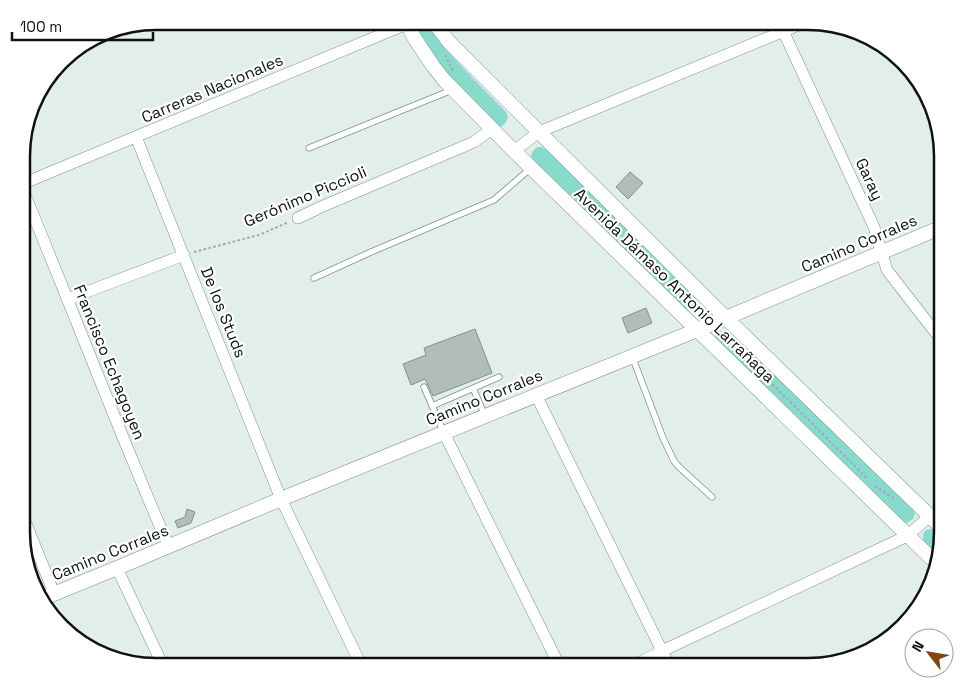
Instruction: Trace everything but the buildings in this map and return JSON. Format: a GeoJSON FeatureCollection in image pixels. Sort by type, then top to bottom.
{"type":"FeatureCollection","features":[{"type":"Feature","properties":{"kind":"street","name":"Carreras Nacionales"},"geometry":{"type":"LineString","coordinates":[[30,181],[136,137],[379,30]]}},
{"type":"Feature","properties":{"kind":"street","name":"Avenida Dámaso Antonio Larrañaga"},"geometry":{"type":"LineString","coordinates":[[412,30],[415,39],[433,66],[514,152],[931,559]]}},
{"type":"Feature","properties":{"kind":"street","name":"Avenida Dámaso Antonio Larrañaga"},"geometry":{"type":"LineString","coordinates":[[440,30],[449,42],[538,132],[934,520]]}},
{"type":"Feature","properties":{"kind":"street"},"geometry":{"type":"LineString","coordinates":[[514,152],[538,132],[772,30]]}},
{"type":"Feature","properties":{"kind":"street","name":"Garay"},"geometry":{"type":"LineString","coordinates":[[783,30],[874,227],[887,270],[934,331]]}},
{"type":"Feature","properties":{"kind":"street","name":"Gerónimo Piccioli"},"geometry":{"type":"LineString","coordinates":[[298,218],[474,142],[492,129]]}},
{"type":"Feature","properties":{"kind":"street","name":"De los Studs"},"geometry":{"type":"LineString","coordinates":[[136,137],[281,499],[358,658]]}},
{"type":"Feature","properties":{"kind":"street","name":"Francisco Echagoyen"},"geometry":{"type":"LineString","coordinates":[[30,207],[135,469],[169,547]]}},
{"type":"Feature","properties":{"kind":"street","name":"Camino Corrales"},"geometry":{"type":"LineString","coordinates":[[48,596],[726,318],[934,230]]}},
{"type":"Feature","properties":{"kind":"street"},"geometry":{"type":"LineString","coordinates":[[68,299],[184,255]]}},
{"type":"Feature","properties":{"kind":"street"},"geometry":{"type":"LineString","coordinates":[[536,395],[666,658]]}},
{"type":"Feature","properties":{"kind":"street"},"geometry":{"type":"LineString","coordinates":[[444,433],[556,658]]}},
{"type":"Feature","properties":{"kind":"street"},"geometry":{"type":"LineString","coordinates":[[647,658],[907,536],[930,516]]}},
{"type":"Feature","properties":{"kind":"street"},"geometry":{"type":"LineString","coordinates":[[30,534],[54,593]]}},
{"type":"Feature","properties":{"kind":"street"},"geometry":{"type":"LineString","coordinates":[[118,568],[159,658]]}},
{"type":"Feature","properties":{"kind":"lane"},"geometry":{"type":"LineString","coordinates":[[309,148],[454,90]]}},
{"type":"Feature","properties":{"kind":"lane"},"geometry":{"type":"LineString","coordinates":[[314,278],[370,252],[494,200],[531,168]]}},
{"type":"Feature","properties":{"kind":"lane"},"geometry":{"type":"LineString","coordinates":[[632,356],[663,438],[674,461],[712,497]]}},
{"type":"Feature","properties":{"kind":"lane"},"geometry":{"type":"LineString","coordinates":[[432,406],[499,377]]}},
{"type":"Feature","properties":{"kind":"lane"},"geometry":{"type":"LineString","coordinates":[[424,387],[444,433]]}},
{"type":"Feature","properties":{"kind":"lane"},"geometry":{"type":"LineString","coordinates":[[473,388],[485,416]]}},
{"type":"Feature","properties":{"kind":"path"},"geometry":{"type":"LineString","coordinates":[[444,53],[455,75]]}},
{"type":"Feature","properties":{"kind":"path","name":"Gerónimo Piccioli"},"geometry":{"type":"LineString","coordinates":[[184,255],[259,235],[298,218]]}},
{"type":"Feature","properties":{"kind":"green space"},"geometry":{"type":"Polygon","coordinates":[[[418,30],[432,30],[446,49],[506,112],[508,117],[506,123],[498,126],[459,89],[418,33],[418,30]]]}},
{"type":"Feature","properties":{"kind":"green space"},"geometry":{"type":"Polygon","coordinates":[[[537,147],[546,149],[697,299],[698,301],[690,310],[683,307],[532,160],[531,155],[537,147]]]}},
{"type":"Feature","properties":{"kind":"green space"},"geometry":{"type":"Polygon","coordinates":[[[719,330],[759,360],[912,507],[915,514],[913,519],[907,523],[902,521],[717,340],[715,333],[719,330]]]}},
{"type":"Feature","properties":{"kind":"green space"},"geometry":{"type":"Polygon","coordinates":[[[926,530],[934,531],[933,551],[923,540],[923,534],[926,530]]]}}]}
